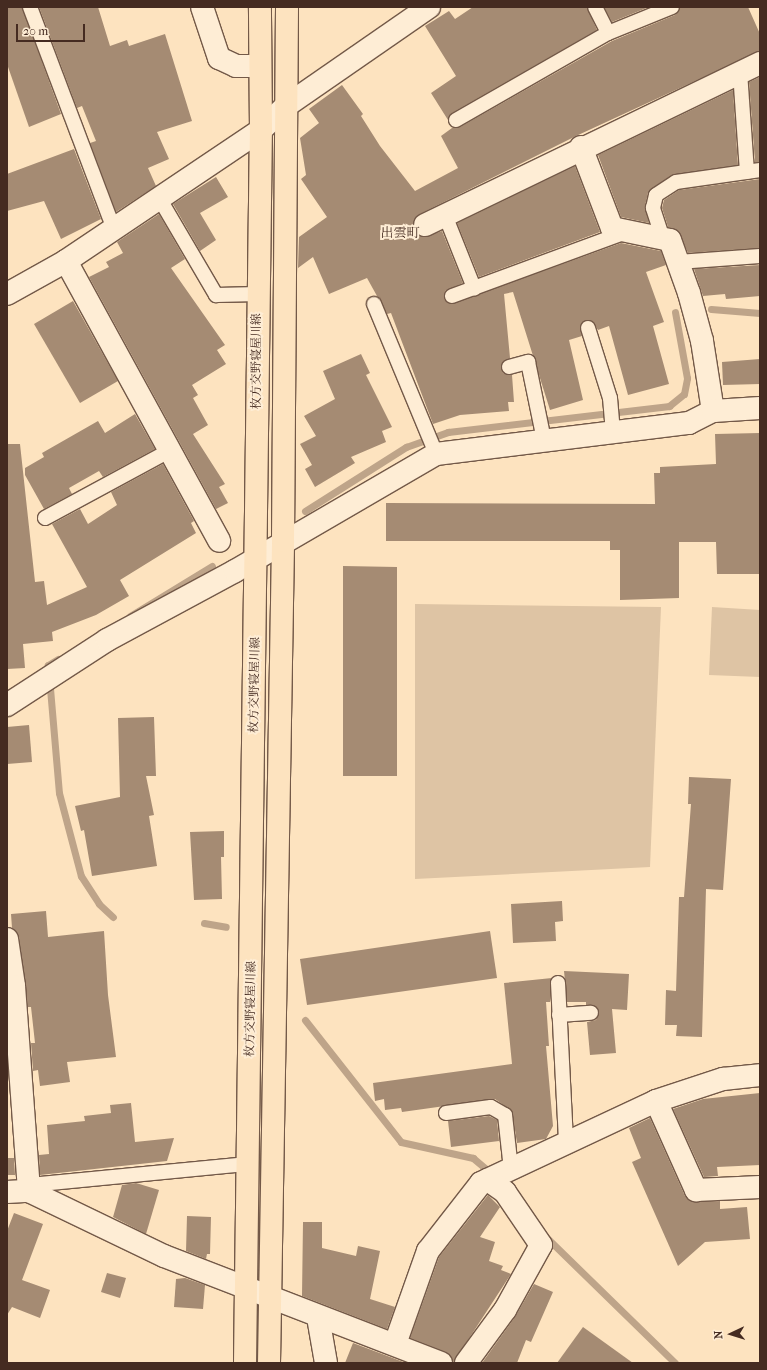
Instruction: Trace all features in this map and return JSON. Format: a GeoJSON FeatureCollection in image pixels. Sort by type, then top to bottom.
{"type":"FeatureCollection","features":[{"type":"Feature","properties":{"kind":"main road","name":"枚方交野寝屋川線"},"geometry":{"type":"LineString","coordinates":[[245,1363],[248,1288],[261,130],[259,66],[260,7]]}},
{"type":"Feature","properties":{"kind":"main road","name":"枚方交野寝屋川線"},"geometry":{"type":"LineString","coordinates":[[269,1363],[283,541],[287,7]]}},
{"type":"Feature","properties":{"kind":"street"},"geometry":{"type":"LineString","coordinates":[[202,7],[219,58],[236,66],[259,66]]}},
{"type":"Feature","properties":{"kind":"street"},"geometry":{"type":"LineString","coordinates":[[7,294],[66,261],[158,196],[261,130],[286,106],[429,7]]}},
{"type":"Feature","properties":{"kind":"street"},"geometry":{"type":"LineString","coordinates":[[425,225],[581,147],[760,63]]}},
{"type":"Feature","properties":{"kind":"street"},"geometry":{"type":"LineString","coordinates":[[581,147],[612,228],[670,240],[702,341],[713,411]]}},
{"type":"Feature","properties":{"kind":"street"},"geometry":{"type":"LineString","coordinates":[[66,261],[171,450],[219,541]]}},
{"type":"Feature","properties":{"kind":"street"},"geometry":{"type":"LineString","coordinates":[[7,705],[107,640],[256,558],[434,448],[542,425],[612,426],[689,423],[713,411],[760,408]]}},
{"type":"Feature","properties":{"kind":"street"},"geometry":{"type":"LineString","coordinates":[[7,939],[14,986],[29,1188]]}},
{"type":"Feature","properties":{"kind":"street"},"geometry":{"type":"LineString","coordinates":[[395,1344],[428,1251],[453,1215],[480,1183],[656,1101],[723,1079],[760,1075]]}},
{"type":"Feature","properties":{"kind":"street"},"geometry":{"type":"LineString","coordinates":[[656,1101],[696,1190],[760,1187]]}},
{"type":"Feature","properties":{"kind":"street"},"geometry":{"type":"LineString","coordinates":[[466,1363],[505,1310],[542,1245],[505,1192],[498,1175]]}},
{"type":"Feature","properties":{"kind":"street"},"geometry":{"type":"LineString","coordinates":[[7,1192],[29,1188],[164,1256],[271,1297],[318,1317],[395,1344],[441,1363]]}},
{"type":"Feature","properties":{"kind":"street"},"geometry":{"type":"LineString","coordinates":[[318,1317],[326,1363]]}},
{"type":"Feature","properties":{"kind":"lane"},"geometry":{"type":"LineString","coordinates":[[30,7],[113,227]]}},
{"type":"Feature","properties":{"kind":"lane"},"geometry":{"type":"LineString","coordinates":[[595,7],[608,33]]}},
{"type":"Feature","properties":{"kind":"lane"},"geometry":{"type":"LineString","coordinates":[[456,120],[608,33],[672,7]]}},
{"type":"Feature","properties":{"kind":"lane"},"geometry":{"type":"LineString","coordinates":[[663,239],[653,208],[656,195],[676,182],[753,171],[740,72]]}},
{"type":"Feature","properties":{"kind":"lane"},"geometry":{"type":"LineString","coordinates":[[158,196],[216,295],[258,294]]}},
{"type":"Feature","properties":{"kind":"lane"},"geometry":{"type":"LineString","coordinates":[[445,215],[474,288]]}},
{"type":"Feature","properties":{"kind":"lane"},"geometry":{"type":"LineString","coordinates":[[452,296],[627,232]]}},
{"type":"Feature","properties":{"kind":"lane"},"geometry":{"type":"LineString","coordinates":[[678,262],[760,256]]}},
{"type":"Feature","properties":{"kind":"lane"},"geometry":{"type":"LineString","coordinates":[[374,304],[434,448]]}},
{"type":"Feature","properties":{"kind":"lane"},"geometry":{"type":"LineString","coordinates":[[588,328],[610,398],[612,426]]}},
{"type":"Feature","properties":{"kind":"lane"},"geometry":{"type":"LineString","coordinates":[[510,367],[528,362],[542,425]]}},
{"type":"Feature","properties":{"kind":"lane"},"geometry":{"type":"LineString","coordinates":[[45,518],[171,450]]}},
{"type":"Feature","properties":{"kind":"lane"},"geometry":{"type":"LineString","coordinates":[[558,983],[566,1143]]}},
{"type":"Feature","properties":{"kind":"lane"},"geometry":{"type":"LineString","coordinates":[[559,1015],[591,1013]]}},
{"type":"Feature","properties":{"kind":"lane"},"geometry":{"type":"LineString","coordinates":[[446,1113],[491,1107],[505,1114],[498,1175]]}},
{"type":"Feature","properties":{"kind":"lane"},"geometry":{"type":"LineString","coordinates":[[29,1188],[249,1164]]}},
{"type":"Feature","properties":{"kind":"shaded area"},"geometry":{"type":"Polygon","coordinates":[[[415,604],[661,607],[650,867],[415,879],[415,604]]]}},
{"type":"Feature","properties":{"kind":"shaded area"},"geometry":{"type":"Polygon","coordinates":[[[712,607],[760,610],[760,677],[709,675],[712,607]]]}},
{"type":"Feature","properties":{"kind":"building"},"geometry":{"type":"Polygon","coordinates":[[[7,7],[22,7],[61,114],[29,127],[7,64],[7,7]]]}},
{"type":"Feature","properties":{"kind":"building"},"geometry":{"type":"Polygon","coordinates":[[[39,7],[98,7],[110,46],[127,40],[129,46],[165,34],[192,121],[157,132],[169,159],[148,168],[156,186],[116,212],[90,143],[96,141],[82,106],[77,108],[39,7]]]}},
{"type":"Feature","properties":{"kind":"building"},"geometry":{"type":"Polygon","coordinates":[[[473,7],[587,7],[597,30],[452,113],[448,120],[431,93],[456,76],[425,26],[449,11],[455,19],[473,7]]]}},
{"type":"Feature","properties":{"kind":"building"},"geometry":{"type":"Polygon","coordinates":[[[604,7],[649,7],[612,22],[604,7]]]}},
{"type":"Feature","properties":{"kind":"building"},"geometry":{"type":"Polygon","coordinates":[[[680,7],[748,7],[760,34],[760,51],[576,136],[420,214],[413,224],[414,231],[424,237],[442,231],[463,283],[445,291],[444,299],[451,304],[621,243],[661,251],[666,265],[646,272],[664,322],[653,326],[669,384],[628,395],[609,326],[598,330],[593,322],[586,320],[580,326],[582,336],[569,340],[583,400],[550,410],[513,292],[504,294],[510,358],[501,365],[503,373],[512,375],[514,402],[508,402],[509,411],[460,415],[433,424],[391,313],[387,314],[367,278],[329,294],[313,257],[298,268],[299,237],[327,217],[301,179],[306,175],[300,138],[319,123],[309,109],[342,85],[363,114],[361,116],[380,146],[415,191],[458,168],[441,136],[452,128],[460,127],[612,41],[675,15],[680,7]]]}},
{"type":"Feature","properties":{"kind":"building"},"geometry":{"type":"Polygon","coordinates":[[[760,77],[760,162],[755,162],[749,82],[760,77]]]}},
{"type":"Feature","properties":{"kind":"building"},"geometry":{"type":"Polygon","coordinates":[[[733,90],[738,165],[672,175],[648,193],[645,206],[649,223],[621,217],[598,155],[733,90]]]}},
{"type":"Feature","properties":{"kind":"building"},"geometry":{"type":"Polygon","coordinates":[[[74,149],[101,219],[61,239],[44,201],[7,211],[7,174],[74,149]]]}},
{"type":"Feature","properties":{"kind":"building"},"geometry":{"type":"Polygon","coordinates":[[[575,166],[600,232],[479,277],[457,223],[575,166]]]}},
{"type":"Feature","properties":{"kind":"building"},"geometry":{"type":"Polygon","coordinates":[[[216,177],[228,197],[200,213],[216,240],[200,251],[173,204],[216,177]]]}},
{"type":"Feature","properties":{"kind":"building"},"geometry":{"type":"Polygon","coordinates":[[[760,179],[760,248],[688,253],[678,231],[668,227],[662,208],[664,200],[679,190],[760,179]]]}},
{"type":"Feature","properties":{"kind":"building"},"geometry":{"type":"Polygon","coordinates":[[[159,214],[185,259],[171,268],[225,345],[217,350],[226,364],[192,385],[198,395],[193,398],[208,425],[193,434],[225,484],[219,487],[228,503],[216,509],[89,277],[109,267],[106,262],[123,253],[117,242],[159,214]]]}},
{"type":"Feature","properties":{"kind":"building"},"geometry":{"type":"Polygon","coordinates":[[[760,265],[760,296],[726,299],[725,294],[703,296],[694,269],[760,265]]]}},
{"type":"Feature","properties":{"kind":"building"},"geometry":{"type":"Polygon","coordinates":[[[73,301],[118,381],[80,403],[34,324],[73,301]]]}},
{"type":"Feature","properties":{"kind":"building"},"geometry":{"type":"Polygon","coordinates":[[[361,354],[370,373],[366,375],[392,427],[382,431],[386,442],[351,457],[355,463],[315,487],[305,469],[312,465],[300,444],[316,436],[304,416],[335,399],[323,371],[361,354]]]}},
{"type":"Feature","properties":{"kind":"building"},"geometry":{"type":"Polygon","coordinates":[[[760,359],[760,384],[723,385],[722,362],[760,359]]]}},
{"type":"Feature","properties":{"kind":"building"},"geometry":{"type":"Polygon","coordinates":[[[135,414],[155,449],[103,477],[99,471],[69,488],[72,494],[44,509],[25,475],[25,468],[44,457],[42,453],[98,421],[105,433],[135,414]]]}},
{"type":"Feature","properties":{"kind":"building"},"geometry":{"type":"Polygon","coordinates":[[[760,433],[760,574],[717,574],[716,542],[679,542],[679,598],[620,600],[620,550],[610,550],[610,541],[386,541],[386,503],[655,504],[654,473],[660,473],[660,467],[716,464],[715,434],[760,433]]]}},
{"type":"Feature","properties":{"kind":"building"},"geometry":{"type":"Polygon","coordinates":[[[7,444],[20,444],[35,582],[44,581],[47,605],[87,587],[52,524],[80,509],[88,524],[117,505],[111,492],[163,464],[194,521],[191,523],[196,533],[120,580],[129,596],[96,615],[52,632],[53,641],[23,644],[25,668],[7,669],[7,444]]]}},
{"type":"Feature","properties":{"kind":"building"},"geometry":{"type":"Polygon","coordinates":[[[343,566],[397,567],[397,776],[343,776],[343,566]]]}},
{"type":"Feature","properties":{"kind":"building"},"geometry":{"type":"Polygon","coordinates":[[[154,717],[156,776],[146,776],[154,815],[149,816],[157,866],[92,876],[84,830],[81,831],[75,806],[120,797],[118,718],[154,717]]]}},
{"type":"Feature","properties":{"kind":"building"},"geometry":{"type":"Polygon","coordinates":[[[29,725],[32,762],[7,764],[7,727],[29,725]]]}},
{"type":"Feature","properties":{"kind":"building"},"geometry":{"type":"Polygon","coordinates":[[[689,777],[731,779],[723,890],[706,889],[702,1037],[676,1036],[677,1025],[665,1025],[666,990],[676,991],[679,897],[684,897],[691,804],[688,804],[689,777]]]}},
{"type":"Feature","properties":{"kind":"building"},"geometry":{"type":"Polygon","coordinates":[[[224,831],[224,857],[221,857],[222,899],[194,900],[190,832],[224,831]]]}},
{"type":"Feature","properties":{"kind":"building"},"geometry":{"type":"Polygon","coordinates":[[[562,901],[563,921],[555,922],[556,941],[513,943],[511,904],[562,901]]]}},
{"type":"Feature","properties":{"kind":"building"},"geometry":{"type":"Polygon","coordinates":[[[46,911],[48,937],[104,931],[108,995],[116,1057],[67,1062],[70,1082],[40,1086],[38,1070],[33,1071],[31,1043],[35,1043],[31,1007],[28,1007],[19,937],[12,928],[11,914],[46,911]]]}},
{"type":"Feature","properties":{"kind":"building"},"geometry":{"type":"Polygon","coordinates":[[[490,931],[497,978],[307,1005],[300,959],[490,931]]]}},
{"type":"Feature","properties":{"kind":"building"},"geometry":{"type":"Polygon","coordinates":[[[564,971],[629,974],[627,1010],[612,1009],[616,1053],[590,1055],[587,1022],[596,1020],[599,1012],[595,1006],[586,1005],[586,1002],[567,1002],[564,971]]]}},
{"type":"Feature","properties":{"kind":"building"},"geometry":{"type":"Polygon","coordinates":[[[552,978],[550,1002],[546,1002],[549,1046],[546,1046],[553,1126],[546,1139],[517,1143],[512,1111],[495,1099],[402,1112],[401,1108],[385,1110],[384,1099],[375,1101],[373,1083],[512,1064],[504,983],[552,978]]]}},
{"type":"Feature","properties":{"kind":"building"},"geometry":{"type":"Polygon","coordinates":[[[760,1093],[760,1165],[717,1167],[718,1176],[704,1177],[673,1109],[703,1099],[760,1093]]]}},
{"type":"Feature","properties":{"kind":"building"},"geometry":{"type":"Polygon","coordinates":[[[131,1103],[135,1142],[174,1138],[167,1161],[40,1175],[39,1155],[49,1154],[47,1125],[85,1121],[84,1116],[111,1113],[110,1105],[131,1103]]]}},
{"type":"Feature","properties":{"kind":"building"},"geometry":{"type":"Polygon","coordinates":[[[489,1116],[497,1120],[499,1141],[451,1147],[448,1121],[489,1116]]]}},
{"type":"Feature","properties":{"kind":"building"},"geometry":{"type":"Polygon","coordinates":[[[650,1118],[685,1196],[696,1202],[720,1201],[720,1209],[747,1207],[750,1239],[705,1242],[678,1266],[632,1162],[641,1158],[629,1128],[650,1118]]]}},
{"type":"Feature","properties":{"kind":"building"},"geometry":{"type":"Polygon","coordinates":[[[7,1158],[14,1158],[15,1175],[7,1175],[7,1158]]]}},
{"type":"Feature","properties":{"kind":"building"},"geometry":{"type":"Polygon","coordinates":[[[136,1183],[159,1190],[146,1234],[113,1217],[122,1185],[136,1183]]]}},
{"type":"Feature","properties":{"kind":"building"},"geometry":{"type":"Polygon","coordinates":[[[488,1195],[500,1207],[480,1237],[495,1242],[489,1261],[503,1266],[501,1270],[511,1274],[453,1363],[446,1352],[410,1338],[439,1257],[488,1195]]]}},
{"type":"Feature","properties":{"kind":"building"},"geometry":{"type":"Polygon","coordinates":[[[14,1213],[43,1224],[22,1280],[50,1290],[40,1318],[12,1307],[7,1315],[7,1231],[14,1213]]]}},
{"type":"Feature","properties":{"kind":"building"},"geometry":{"type":"Polygon","coordinates":[[[187,1216],[211,1217],[210,1254],[207,1254],[206,1259],[186,1251],[187,1216]]]}},
{"type":"Feature","properties":{"kind":"building"},"geometry":{"type":"Polygon","coordinates":[[[303,1222],[322,1222],[322,1248],[356,1256],[358,1246],[380,1251],[370,1299],[395,1307],[387,1329],[302,1296],[303,1222]]]}},
{"type":"Feature","properties":{"kind":"building"},"geometry":{"type":"Polygon","coordinates":[[[107,1273],[126,1278],[120,1298],[101,1292],[107,1273]]]}},
{"type":"Feature","properties":{"kind":"building"},"geometry":{"type":"Polygon","coordinates":[[[185,1278],[205,1285],[203,1309],[174,1307],[176,1279],[185,1278]]]}},
{"type":"Feature","properties":{"kind":"building"},"geometry":{"type":"Polygon","coordinates":[[[534,1284],[553,1292],[531,1342],[526,1340],[517,1363],[482,1363],[515,1317],[534,1284]]]}},
{"type":"Feature","properties":{"kind":"building"},"geometry":{"type":"Polygon","coordinates":[[[583,1327],[633,1363],[557,1363],[583,1327]]]}},
{"type":"Feature","properties":{"kind":"building"},"geometry":{"type":"Polygon","coordinates":[[[353,1343],[406,1363],[345,1363],[353,1343]]]}},
{"type":"Feature","properties":{"kind":"waterway"},"geometry":{"type":"LineString","coordinates":[[711,309],[760,313]]}},
{"type":"Feature","properties":{"kind":"waterway"},"geometry":{"type":"LineString","coordinates":[[305,511],[406,447],[448,432],[669,406],[684,394],[687,378],[675,312]]}},
{"type":"Feature","properties":{"kind":"waterway"},"geometry":{"type":"LineString","coordinates":[[130,616],[212,566]]}},
{"type":"Feature","properties":{"kind":"waterway"},"geometry":{"type":"LineString","coordinates":[[58,659],[48,665],[59,793],[81,876],[99,904],[113,917]]}},
{"type":"Feature","properties":{"kind":"waterway"},"geometry":{"type":"LineString","coordinates":[[204,923],[226,927]]}},
{"type":"Feature","properties":{"kind":"waterway"},"geometry":{"type":"LineString","coordinates":[[305,1020],[401,1142],[473,1158],[492,1174]]}},
{"type":"Feature","properties":{"kind":"waterway"},"geometry":{"type":"LineString","coordinates":[[547,1238],[675,1363]]}},
{"type":"Feature","properties":{"kind":"district","name":"出雲町"},"geometry":{"type":"Point","coordinates":[400,233]}}]}
